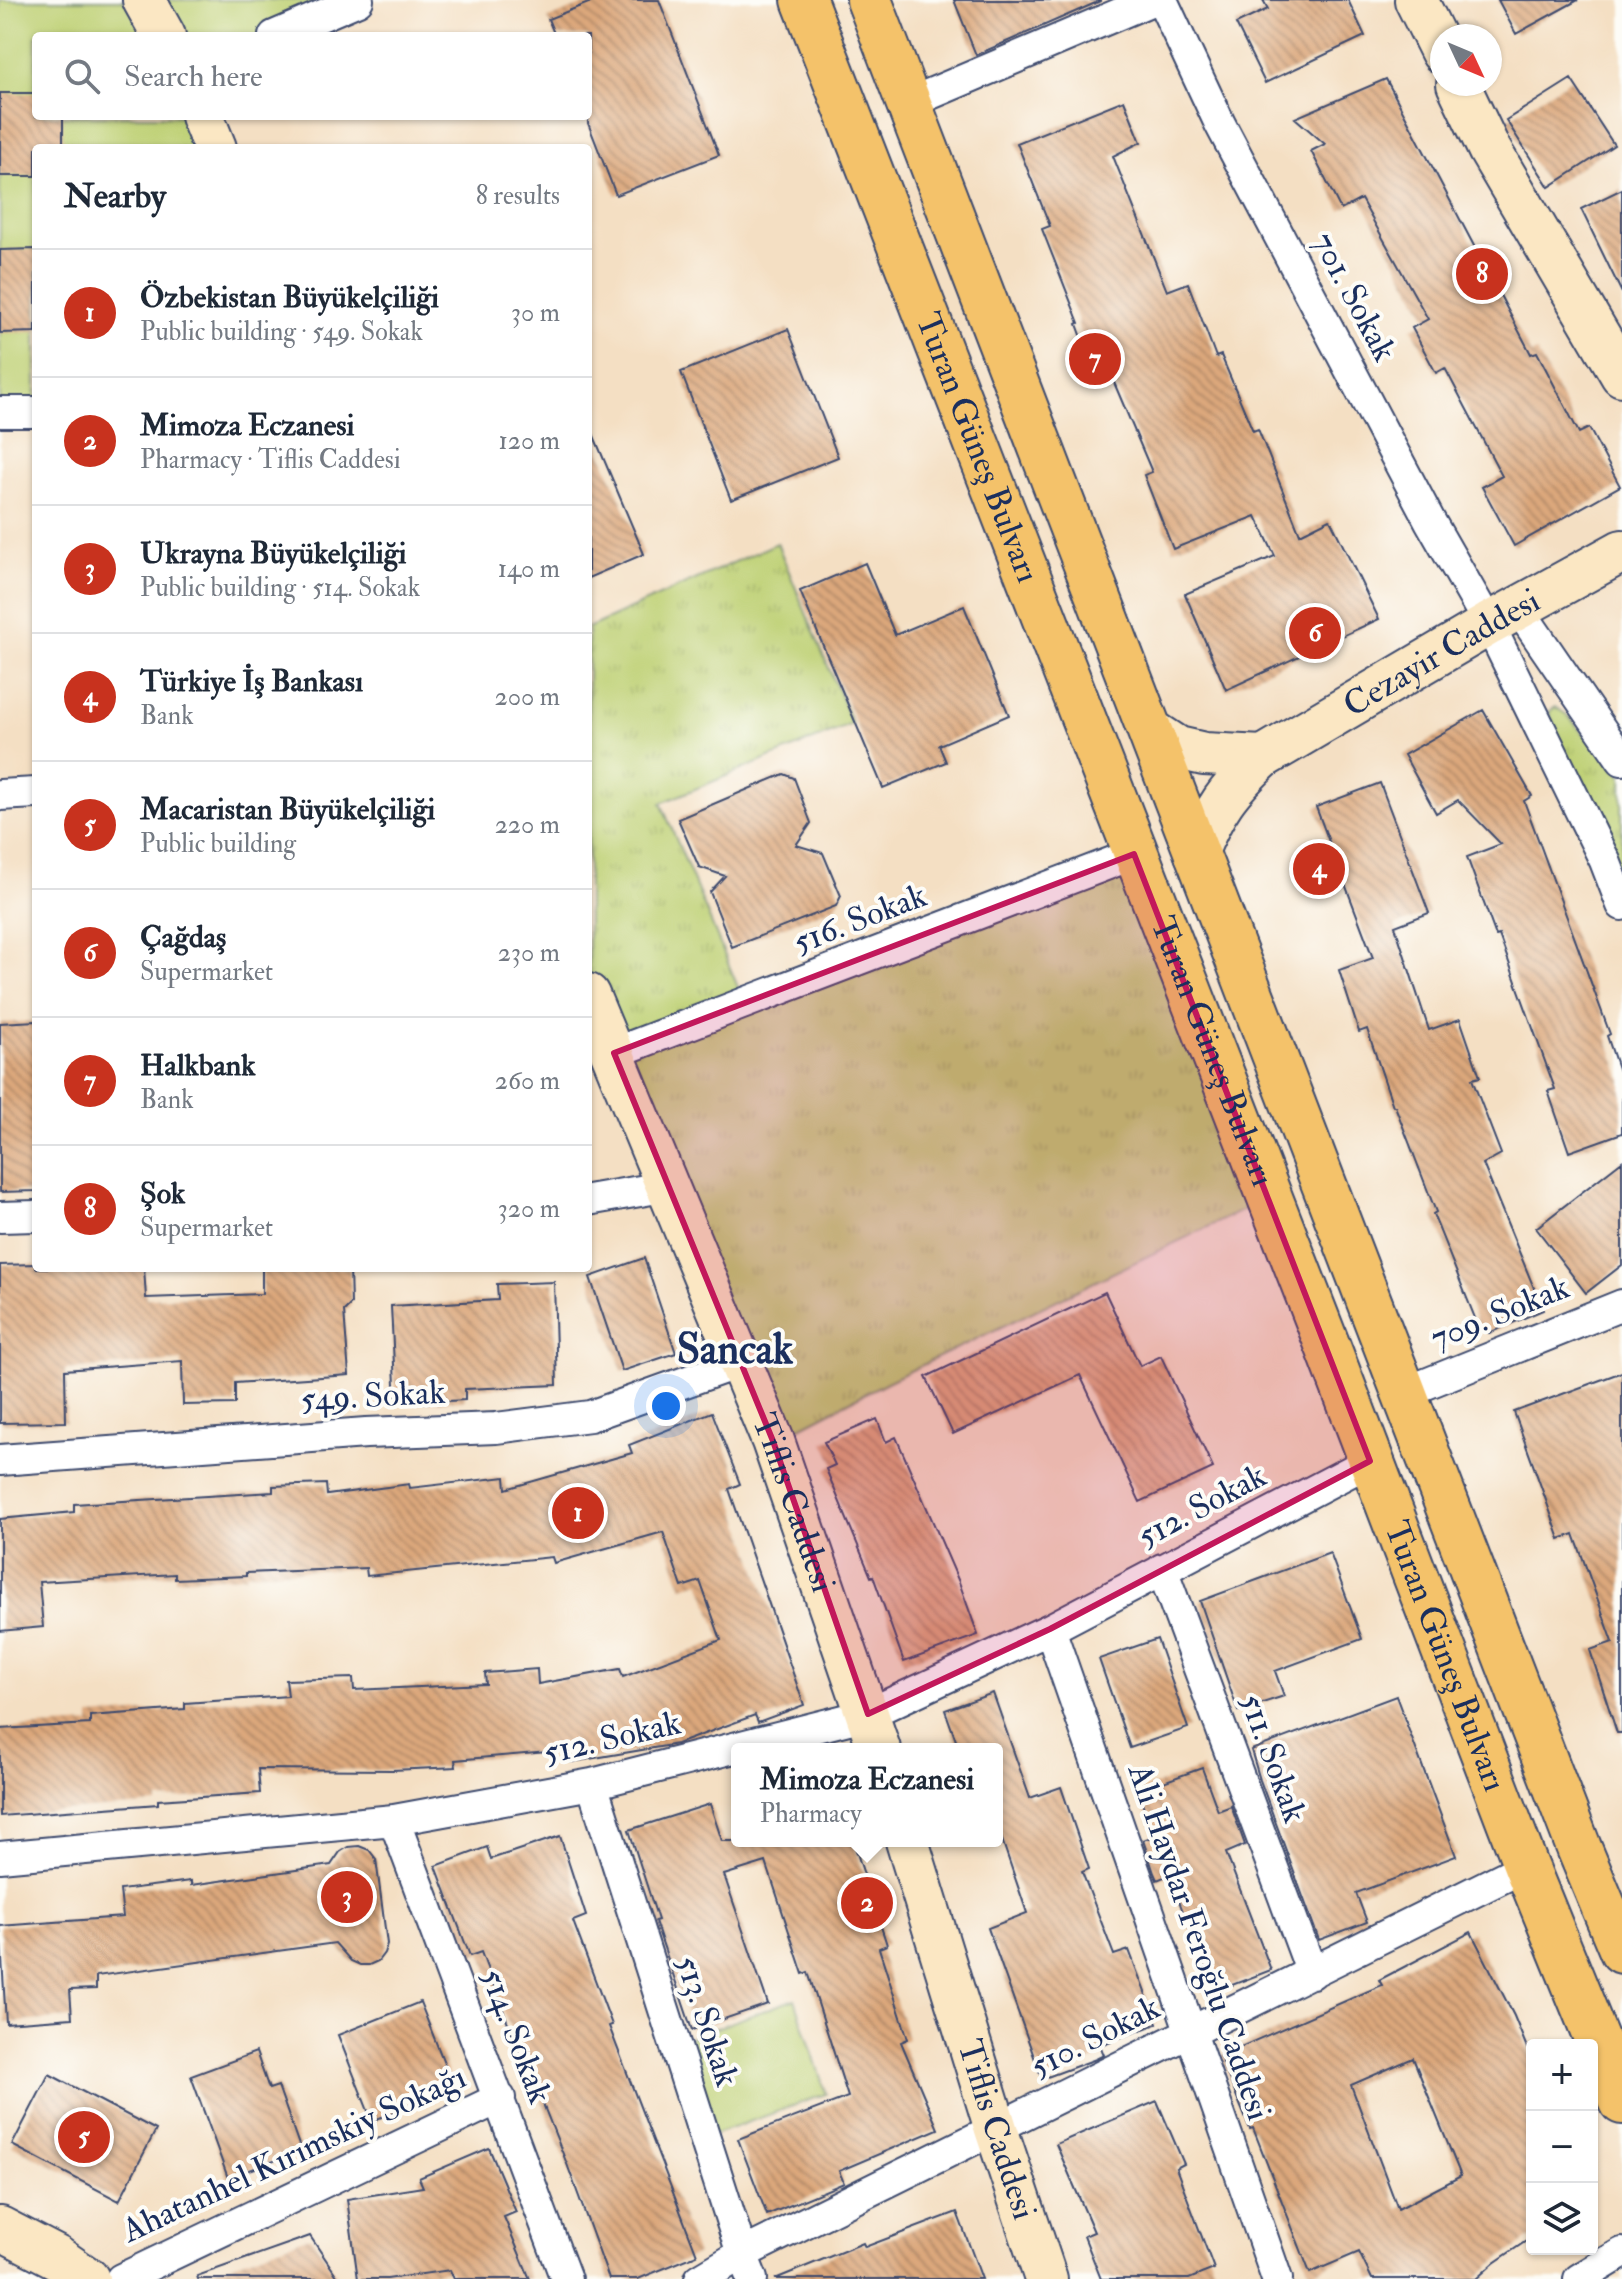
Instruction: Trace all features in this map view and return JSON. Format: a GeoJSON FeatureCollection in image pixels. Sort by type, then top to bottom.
{"type":"FeatureCollection","features":[{"type":"Feature","properties":{"kind":"main road","name":"Turan Güneş Bulvarı"},"geometry":{"type":"LineString","coordinates":[[804,0],[1526,1866],[1622,2102]]}},
{"type":"Feature","properties":{"kind":"main road","name":"Turan Güneş Bulvarı"},"geometry":{"type":"LineString","coordinates":[[869,0],[1579,1848],[1622,1951]]}},
{"type":"Feature","properties":{"kind":"street"},"geometry":{"type":"LineString","coordinates":[[144,0],[162,32]]}},
{"type":"Feature","properties":{"kind":"street"},"geometry":{"type":"LineString","coordinates":[[283,32],[358,0]]}},
{"type":"Feature","properties":{"kind":"street"},"geometry":{"type":"LineString","coordinates":[[909,103],[1152,0]]}},
{"type":"Feature","properties":{"kind":"street","name":"701. Sokak"},"geometry":{"type":"LineString","coordinates":[[1162,0],[1220,124],[1430,521],[1504,616]]}},
{"type":"Feature","properties":{"kind":"street"},"geometry":{"type":"LineString","coordinates":[[1416,0],[1430,28]]}},
{"type":"Feature","properties":{"kind":"street"},"geometry":{"type":"LineString","coordinates":[[1464,96],[1489,149],[1622,375]]}},
{"type":"Feature","properties":{"kind":"street"},"geometry":{"type":"LineString","coordinates":[[204,120],[213,144]]}},
{"type":"Feature","properties":{"kind":"street"},"geometry":{"type":"LineString","coordinates":[[0,412],[32,412]]}},
{"type":"Feature","properties":{"kind":"street","name":"Cezayir Caddesi"},"geometry":{"type":"LineString","coordinates":[[1196,854],[1217,807],[1263,757],[1622,551]]}},
{"type":"Feature","properties":{"kind":"street"},"geometry":{"type":"LineString","coordinates":[[1504,616],[1622,760]]}},
{"type":"Feature","properties":{"kind":"street"},"geometry":{"type":"LineString","coordinates":[[1504,616],[1622,905]]}},
{"type":"Feature","properties":{"kind":"street"},"geometry":{"type":"LineString","coordinates":[[1149,729],[1178,748],[1230,756],[1263,757]]}},
{"type":"Feature","properties":{"kind":"street"},"geometry":{"type":"LineString","coordinates":[[0,795],[32,793]]}},
{"type":"Feature","properties":{"kind":"street","name":"516. Sokak"},"geometry":{"type":"LineString","coordinates":[[614,1053],[1134,854]]}},
{"type":"Feature","properties":{"kind":"street","name":"Tiflis Caddesi"},"geometry":{"type":"LineString","coordinates":[[592,1004],[773,1441],[874,1732]]}},
{"type":"Feature","properties":{"kind":"street"},"geometry":{"type":"LineString","coordinates":[[592,1199],[669,1186]]}},
{"type":"Feature","properties":{"kind":"street"},"geometry":{"type":"LineString","coordinates":[[0,1217],[32,1216]]}},
{"type":"Feature","properties":{"kind":"street","name":"709. Sokak"},"geometry":{"type":"LineString","coordinates":[[1406,1392],[1622,1305]]}},
{"type":"Feature","properties":{"kind":"street","name":"549. Sokak"},"geometry":{"type":"LineString","coordinates":[[0,1460],[366,1433],[496,1428],[590,1416],[741,1362]]}},
{"type":"Feature","properties":{"kind":"street","name":"512. Sokak"},"geometry":{"type":"LineString","coordinates":[[814,1743],[874,1732],[1050,1629],[1370,1461]]}},
{"type":"Feature","properties":{"kind":"street","name":"511. Sokak"},"geometry":{"type":"LineString","coordinates":[[1162,1569],[1312,1973]]}},
{"type":"Feature","properties":{"kind":"street","name":"Ali Haydar Feroğlu Caddesi"},"geometry":{"type":"LineString","coordinates":[[1050,1629],[1277,2279]]}},
{"type":"Feature","properties":{"kind":"street","name":"512. Sokak"},"geometry":{"type":"LineString","coordinates":[[0,1857],[394,1820],[731,1758]]}},
{"type":"Feature","properties":{"kind":"street","name":"513. Sokak"},"geometry":{"type":"LineString","coordinates":[[592,1784],[747,2266]]}},
{"type":"Feature","properties":{"kind":"street","name":"514. Sokak"},"geometry":{"type":"LineString","coordinates":[[394,1820],[566,2279]]}},
{"type":"Feature","properties":{"kind":"street","name":"Tiflis Caddesi"},"geometry":{"type":"LineString","coordinates":[[909,1847],[1046,2279]]}},
{"type":"Feature","properties":{"kind":"street","name":"510. Sokak"},"geometry":{"type":"LineString","coordinates":[[700,2279],[747,2266],[996,2129],[1526,1866]]}},
{"type":"Feature","properties":{"kind":"street","name":"Ahatanhel Kırımskiy Sokağı"},"geometry":{"type":"LineString","coordinates":[[121,2279],[500,2098]]}},
{"type":"Feature","properties":{"kind":"street"},"geometry":{"type":"LineString","coordinates":[[0,2228],[58,2258],[88,2279]]}},
{"type":"Feature","properties":{"kind":"street"},"geometry":{"type":"LineString","coordinates":[[1579,2279],[1622,2253]]}},
{"type":"Feature","properties":{"kind":"highlighted area"},"geometry":{"type":"Polygon","coordinates":[[[1134,854],[1370,1461],[1050,1629],[868,1714],[773,1441],[614,1053],[1134,854]]]}},
{"type":"Feature","properties":{"kind":"green space"},"geometry":{"type":"Polygon","coordinates":[[[0,0],[358,0],[283,32],[32,32],[32,120],[204,120],[213,144],[32,144],[32,412],[0,412],[0,0]]]}},
{"type":"Feature","properties":{"kind":"green space"},"geometry":{"type":"Polygon","coordinates":[[[777,543],[852,724],[661,803],[745,1004],[1134,854],[1268,1198],[887,1382],[773,1441],[592,1005],[592,626],[777,543]]]}},
{"type":"Feature","properties":{"kind":"green space"},"geometry":{"type":"Polygon","coordinates":[[[1555,707],[1567,715],[1622,775],[1622,905],[1549,712],[1555,707]]]}},
{"type":"Feature","properties":{"kind":"green space"},"geometry":{"type":"Polygon","coordinates":[[[795,1999],[826,2094],[705,2138],[675,2043],[795,1999]]]}},
{"type":"Feature","properties":{"kind":"building"},"geometry":{"type":"Polygon","coordinates":[[[596,0],[659,0],[719,155],[616,195],[588,123],[592,120],[592,32],[553,32],[548,19],[596,0]]]}},
{"type":"Feature","properties":{"kind":"building"},"geometry":{"type":"Polygon","coordinates":[[[954,0],[1100,0],[1100,1],[976,55],[954,0]]]}},
{"type":"Feature","properties":{"kind":"building"},"geometry":{"type":"Polygon","coordinates":[[[1263,0],[1348,0],[1365,36],[1265,83],[1236,24],[1268,9],[1263,0]]]}},
{"type":"Feature","properties":{"kind":"building"},"geometry":{"type":"Polygon","coordinates":[[[1498,0],[1578,0],[1516,34],[1498,0]]]}},
{"type":"Feature","properties":{"kind":"building"},"geometry":{"type":"Polygon","coordinates":[[[1386,79],[1531,354],[1537,352],[1579,433],[1589,428],[1620,486],[1514,546],[1482,487],[1502,476],[1445,368],[1436,373],[1412,328],[1428,319],[1361,199],[1341,210],[1311,151],[1325,144],[1295,118],[1386,79]]]}},
{"type":"Feature","properties":{"kind":"building"},"geometry":{"type":"Polygon","coordinates":[[[1571,79],[1614,145],[1549,187],[1506,120],[1571,79]]]}},
{"type":"Feature","properties":{"kind":"building"},"geometry":{"type":"Polygon","coordinates":[[[0,93],[32,93],[32,120],[63,120],[63,144],[32,144],[32,176],[0,176],[0,93]]]}},
{"type":"Feature","properties":{"kind":"building"},"geometry":{"type":"Polygon","coordinates":[[[1124,100],[1141,142],[1113,156],[1167,291],[1188,283],[1216,357],[1221,355],[1253,431],[1258,429],[1300,534],[1330,519],[1379,619],[1226,690],[1185,594],[1275,556],[1256,516],[1173,549],[1144,475],[1152,472],[1110,373],[1097,378],[1042,229],[1050,226],[1017,143],[1124,100]]]}},
{"type":"Feature","properties":{"kind":"building"},"geometry":{"type":"Polygon","coordinates":[[[1622,189],[1622,293],[1581,209],[1622,189]]]}},
{"type":"Feature","properties":{"kind":"building"},"geometry":{"type":"Polygon","coordinates":[[[32,249],[32,332],[0,333],[0,250],[32,249]]]}},
{"type":"Feature","properties":{"kind":"building"},"geometry":{"type":"Polygon","coordinates":[[[788,329],[838,457],[731,500],[681,372],[788,329]]]}},
{"type":"Feature","properties":{"kind":"building"},"geometry":{"type":"Polygon","coordinates":[[[592,431],[644,554],[592,576],[592,431]]]}},
{"type":"Feature","properties":{"kind":"building"},"geometry":{"type":"Polygon","coordinates":[[[865,563],[895,635],[964,606],[1009,715],[939,745],[946,762],[883,788],[800,591],[865,563]]]}},
{"type":"Feature","properties":{"kind":"building"},"geometry":{"type":"Polygon","coordinates":[[[1483,710],[1532,796],[1524,801],[1610,1034],[1607,1036],[1622,1080],[1622,1133],[1569,1152],[1548,1091],[1555,1089],[1467,857],[1501,844],[1458,800],[1436,813],[1404,755],[1483,710]]]}},
{"type":"Feature","properties":{"kind":"building"},"geometry":{"type":"Polygon","coordinates":[[[784,774],[794,778],[811,823],[796,845],[823,853],[841,896],[836,906],[732,947],[710,892],[725,876],[699,867],[678,819],[784,774]]]}},
{"type":"Feature","properties":{"kind":"building"},"geometry":{"type":"Polygon","coordinates":[[[1380,783],[1429,913],[1395,926],[1429,1030],[1460,1019],[1480,1077],[1472,1079],[1501,1154],[1483,1164],[1543,1310],[1489,1333],[1477,1323],[1433,1214],[1436,1212],[1393,1106],[1367,1029],[1359,1032],[1339,970],[1373,958],[1316,807],[1380,783]]]}},
{"type":"Feature","properties":{"kind":"building"},"geometry":{"type":"Polygon","coordinates":[[[32,1021],[32,1191],[0,1192],[0,1023],[32,1021]]]}},
{"type":"Feature","properties":{"kind":"building"},"geometry":{"type":"Polygon","coordinates":[[[1622,1161],[1622,1265],[1586,1293],[1536,1228],[1622,1161]]]}},
{"type":"Feature","properties":{"kind":"building"},"geometry":{"type":"Polygon","coordinates":[[[644,1258],[676,1353],[622,1371],[590,1277],[644,1258]]]}},
{"type":"Feature","properties":{"kind":"building"},"geometry":{"type":"Polygon","coordinates":[[[32,1264],[32,1272],[144,1272],[146,1298],[262,1294],[262,1272],[350,1272],[351,1304],[344,1311],[349,1375],[235,1383],[235,1404],[183,1405],[182,1361],[65,1370],[66,1422],[0,1423],[0,1265],[32,1264]]]}},
{"type":"Feature","properties":{"kind":"building"},"geometry":{"type":"Polygon","coordinates":[[[554,1282],[557,1385],[465,1389],[465,1400],[396,1404],[391,1306],[498,1300],[497,1284],[554,1282]]]}},
{"type":"Feature","properties":{"kind":"building"},"geometry":{"type":"Polygon","coordinates":[[[1105,1292],[1140,1366],[1161,1356],[1213,1468],[1140,1502],[1080,1375],[953,1434],[926,1377],[1105,1292]]]}},
{"type":"Feature","properties":{"kind":"building"},"geometry":{"type":"Polygon","coordinates":[[[1622,1372],[1622,1733],[1617,1733],[1590,1650],[1613,1642],[1574,1534],[1560,1539],[1514,1412],[1622,1372]]]}},
{"type":"Feature","properties":{"kind":"building"},"geometry":{"type":"Polygon","coordinates":[[[712,1412],[740,1484],[729,1489],[804,1705],[758,1722],[755,1715],[677,1744],[571,1762],[570,1750],[455,1760],[456,1767],[258,1769],[260,1793],[0,1816],[0,1729],[90,1724],[90,1716],[185,1709],[185,1703],[288,1696],[286,1680],[353,1678],[354,1690],[486,1684],[485,1673],[537,1669],[538,1684],[620,1669],[623,1677],[721,1640],[700,1581],[682,1587],[663,1532],[554,1563],[552,1557],[367,1576],[366,1568],[246,1573],[246,1576],[175,1579],[175,1574],[39,1582],[43,1627],[0,1631],[0,1519],[74,1512],[74,1504],[273,1492],[273,1486],[326,1484],[327,1495],[409,1484],[410,1488],[505,1477],[506,1489],[632,1453],[629,1445],[712,1412]]]}},
{"type":"Feature","properties":{"kind":"building"},"geometry":{"type":"Polygon","coordinates":[[[877,1419],[886,1442],[896,1437],[959,1582],[978,1635],[904,1662],[873,1576],[826,1469],[835,1465],[824,1442],[877,1419]]]}},
{"type":"Feature","properties":{"kind":"building"},"geometry":{"type":"Polygon","coordinates":[[[1330,1553],[1362,1639],[1275,1671],[1284,1696],[1238,1711],[1200,1601],[1330,1553]]]}},
{"type":"Feature","properties":{"kind":"building"},"geometry":{"type":"Polygon","coordinates":[[[1157,1639],[1188,1728],[1130,1748],[1099,1659],[1157,1639]]]}},
{"type":"Feature","properties":{"kind":"building"},"geometry":{"type":"Polygon","coordinates":[[[993,1693],[1030,1798],[1061,1787],[1089,1869],[1082,1872],[1114,1955],[1129,1950],[1157,2024],[1100,2045],[1104,2055],[1042,2079],[988,1928],[1027,1913],[1003,1843],[1003,1743],[957,1743],[945,1710],[993,1693]]]}},
{"type":"Feature","properties":{"kind":"building"},"geometry":{"type":"Polygon","coordinates":[[[1396,1696],[1456,1856],[1356,1893],[1367,1922],[1319,1940],[1251,1750],[1396,1696]]]}},
{"type":"Feature","properties":{"kind":"building"},"geometry":{"type":"Polygon","coordinates":[[[1202,1768],[1218,1811],[1231,1806],[1245,1845],[1226,1853],[1271,1970],[1214,1992],[1169,1875],[1157,1880],[1154,1873],[1143,1840],[1154,1836],[1138,1791],[1202,1768]]]}},
{"type":"Feature","properties":{"kind":"building"},"geometry":{"type":"Polygon","coordinates":[[[710,1804],[722,1841],[731,1841],[731,1847],[855,1847],[887,1945],[879,1948],[908,2039],[901,2042],[938,2129],[839,2171],[844,2183],[767,2215],[738,2139],[848,2097],[808,1972],[803,1974],[766,1862],[724,1875],[768,2004],[692,2030],[655,1921],[658,1920],[629,1830],[710,1804]]]}},
{"type":"Feature","properties":{"kind":"building"},"geometry":{"type":"Polygon","coordinates":[[[560,1836],[586,1916],[573,1921],[612,2025],[609,2026],[697,2255],[638,2279],[609,2279],[567,2164],[525,2059],[522,2060],[481,1952],[470,1956],[436,1866],[487,1847],[491,1859],[560,1836]]]}},
{"type":"Feature","properties":{"kind":"building"},"geometry":{"type":"Polygon","coordinates":[[[359,1846],[369,1850],[376,1859],[387,1944],[378,1961],[360,1965],[351,1961],[335,1943],[96,1976],[96,1989],[70,1990],[72,2018],[6,2023],[0,1926],[123,1917],[120,1890],[191,1881],[191,1885],[331,1865],[340,1852],[359,1846]]]}},
{"type":"Feature","properties":{"kind":"building"},"geometry":{"type":"Polygon","coordinates":[[[1471,1932],[1526,2045],[1526,2241],[1476,2279],[1372,2279],[1359,2252],[1310,2273],[1253,2128],[1250,2129],[1220,2056],[1382,1985],[1379,1980],[1471,1932]],[[1413,2058],[1351,2085],[1398,2209],[1461,2176],[1413,2058]]]}},
{"type":"Feature","properties":{"kind":"building"},"geometry":{"type":"Polygon","coordinates":[[[420,2002],[454,2088],[372,2121],[338,2035],[420,2002]]]}},
{"type":"Feature","properties":{"kind":"building"},"geometry":{"type":"Polygon","coordinates":[[[256,2052],[269,2089],[278,2086],[301,2151],[228,2178],[191,2076],[256,2052]]]}},
{"type":"Feature","properties":{"kind":"building"},"geometry":{"type":"Polygon","coordinates":[[[49,2074],[156,2130],[119,2201],[12,2145],[49,2074]]]}},
{"type":"Feature","properties":{"kind":"building"},"geometry":{"type":"Polygon","coordinates":[[[1157,2101],[1184,2164],[1176,2168],[1214,2269],[1189,2279],[1101,2279],[1084,2236],[1094,2232],[1056,2144],[1157,2101]]]}},
{"type":"Feature","properties":{"kind":"building"},"geometry":{"type":"Polygon","coordinates":[[[489,2148],[516,2212],[504,2217],[530,2279],[454,2279],[450,2270],[387,2279],[358,2279],[347,2199],[423,2187],[419,2178],[489,2148]]]}},
{"type":"Feature","properties":{"kind":"building"},"geometry":{"type":"Polygon","coordinates":[[[957,2212],[982,2279],[775,2279],[863,2243],[865,2247],[957,2212]]]}},
{"type":"Feature","properties":{"kind":"building"},"geometry":{"type":"Polygon","coordinates":[[[310,2236],[339,2279],[198,2279],[197,2276],[310,2236]]]}},
{"type":"Feature","properties":{"kind":"place","name":"Şok"},"geometry":{"type":"Point","coordinates":[1482,274]}},
{"type":"Feature","properties":{"kind":"place","name":"Halkbank"},"geometry":{"type":"Point","coordinates":[1095,359]}},
{"type":"Feature","properties":{"kind":"place","name":"Çağdaş"},"geometry":{"type":"Point","coordinates":[1315,633]}},
{"type":"Feature","properties":{"kind":"place","name":"Türkiye İş Bankası"},"geometry":{"type":"Point","coordinates":[1319,869]}},
{"type":"Feature","properties":{"kind":"place","name":"Özbekistan Büyükelçiliği"},"geometry":{"type":"Point","coordinates":[578,1513]}},
{"type":"Feature","properties":{"kind":"place","name":"Ukrayna Büyükelçiliği"},"geometry":{"type":"Point","coordinates":[347,1897]}},
{"type":"Feature","properties":{"kind":"place","name":"Mimoza Eczanesi"},"geometry":{"type":"Point","coordinates":[867,1903]}},
{"type":"Feature","properties":{"kind":"place","name":"Macaristan Büyükelçiliği"},"geometry":{"type":"Point","coordinates":[84,2137]}},
{"type":"Feature","properties":{"kind":"district","name":"Sancak"},"geometry":{"type":"Point","coordinates":[735,1350]}}]}
